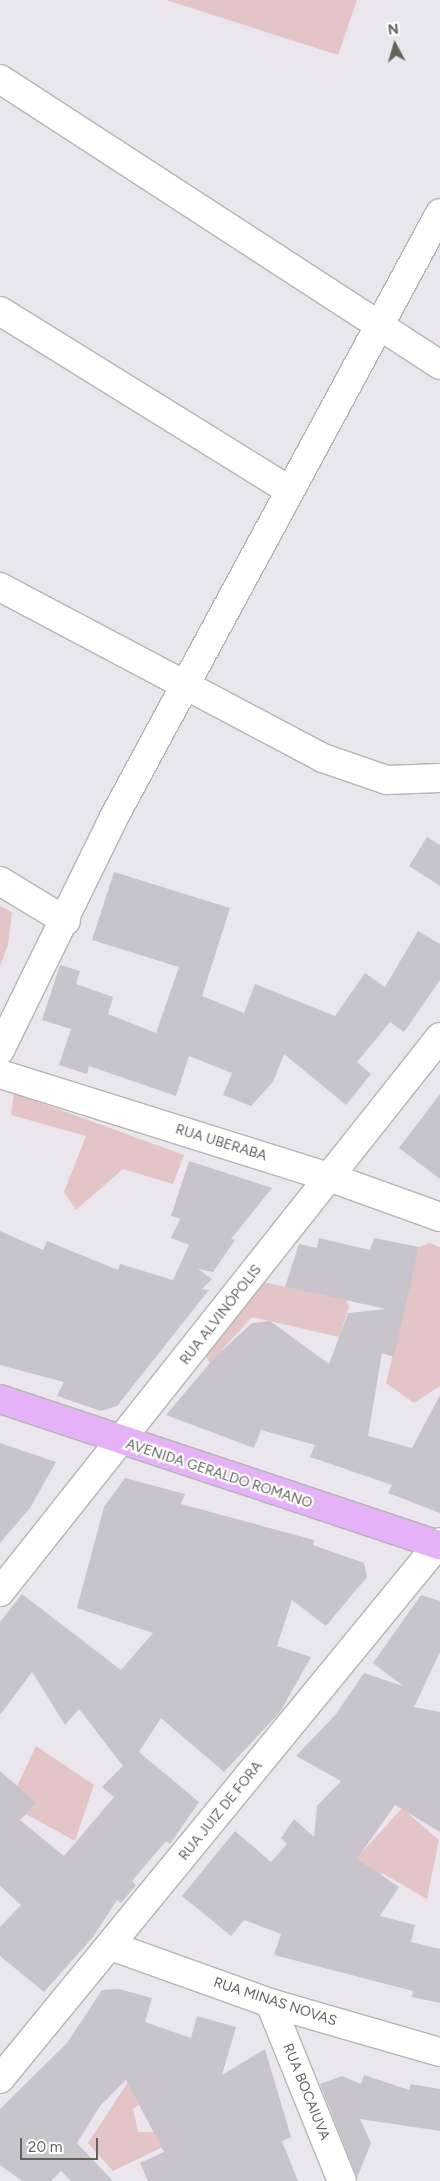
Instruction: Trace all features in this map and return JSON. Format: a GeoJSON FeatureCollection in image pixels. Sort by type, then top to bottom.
{"type":"FeatureCollection","features":[{"type":"Feature","properties":{"kind":"main road","name":"AVENIDA GERALDO ROMANO"},"geometry":{"type":"LineString","coordinates":[[0,1398],[122,1442],[439,1544]]}},
{"type":"Feature","properties":{"kind":"street"},"geometry":{"type":"LineString","coordinates":[[0,79],[440,365]]}},
{"type":"Feature","properties":{"kind":"street"},"geometry":{"type":"LineString","coordinates":[[0,1050],[184,685],[440,214]]}},
{"type":"Feature","properties":{"kind":"street"},"geometry":{"type":"LineString","coordinates":[[0,311],[290,491]]}},
{"type":"Feature","properties":{"kind":"street"},"geometry":{"type":"LineString","coordinates":[[0,587],[323,758],[387,780],[440,778]]}},
{"type":"Feature","properties":{"kind":"street"},"geometry":{"type":"LineString","coordinates":[[0,881],[66,921]]}},
{"type":"Feature","properties":{"kind":"street","name":"RUA ALVINÓPOLIS"},"geometry":{"type":"LineString","coordinates":[[0,1592],[122,1442],[440,1037]]}},
{"type":"Feature","properties":{"kind":"street","name":"RUA UBERABA"},"geometry":{"type":"LineString","coordinates":[[0,1074],[330,1177],[440,1217]]}},
{"type":"Feature","properties":{"kind":"street","name":"RUA JUIZ DE FORA"},"geometry":{"type":"LineString","coordinates":[[0,2079],[112,1946],[439,1544]]}},
{"type":"Feature","properties":{"kind":"street","name":"RUA MINAS NOVAS"},"geometry":{"type":"LineString","coordinates":[[112,1946],[270,2003],[440,2052]]}},
{"type":"Feature","properties":{"kind":"street","name":"RUA BOCAIUVA"},"geometry":{"type":"LineString","coordinates":[[270,2003],[342,2181]]}},
{"type":"Feature","properties":{"kind":"shaded area"},"geometry":{"type":"Polygon","coordinates":[[[166,0],[357,0],[338,55],[166,0]]]}},
{"type":"Feature","properties":{"kind":"shaded area"},"geometry":{"type":"Polygon","coordinates":[[[0,906],[12,912],[8,945],[0,966],[0,906]]]}},
{"type":"Feature","properties":{"kind":"shaded area"},"geometry":{"type":"Polygon","coordinates":[[[14,1093],[184,1155],[173,1184],[123,1169],[76,1210],[64,1192],[86,1136],[11,1115],[14,1093]]]}},
{"type":"Feature","properties":{"kind":"shaded area"},"geometry":{"type":"Polygon","coordinates":[[[430,1243],[440,1247],[440,1386],[414,1403],[386,1383],[419,1247],[430,1243]]]}},
{"type":"Feature","properties":{"kind":"shaded area"},"geometry":{"type":"Polygon","coordinates":[[[254,1280],[346,1300],[349,1307],[339,1337],[252,1317],[210,1363],[201,1348],[254,1280]]]}},
{"type":"Feature","properties":{"kind":"shaded area"},"geometry":{"type":"Polygon","coordinates":[[[36,1746],[94,1785],[75,1841],[26,1814],[37,1803],[17,1786],[36,1746]]]}},
{"type":"Feature","properties":{"kind":"shaded area"},"geometry":{"type":"Polygon","coordinates":[[[402,1808],[439,1840],[427,1899],[382,1873],[358,1902],[328,1890],[402,1808]]]}},
{"type":"Feature","properties":{"kind":"shaded area"},"geometry":{"type":"Polygon","coordinates":[[[132,2076],[155,2092],[133,2109],[138,2132],[167,2132],[171,2143],[113,2171],[88,2143],[132,2076]]]}},
{"type":"Feature","properties":{"kind":"building"},"geometry":{"type":"Polygon","coordinates":[[[427,837],[440,845],[440,886],[409,866],[427,837]]]}},
{"type":"Feature","properties":{"kind":"building"},"geometry":{"type":"Polygon","coordinates":[[[114,872],[230,908],[202,996],[244,1013],[255,984],[335,1016],[365,973],[385,987],[418,931],[440,944],[440,980],[404,1032],[390,1022],[357,1062],[371,1074],[346,1105],[284,1054],[273,1082],[251,1106],[223,1095],[232,1073],[189,1056],[176,1096],[89,1066],[87,1074],[59,1065],[71,1029],[42,1020],[60,965],[80,971],[76,984],[113,997],[108,1014],[156,1033],[179,967],[92,940],[114,872]]]}},
{"type":"Feature","properties":{"kind":"building"},"geometry":{"type":"Polygon","coordinates":[[[440,1094],[440,1179],[399,1148],[440,1094]]]}},
{"type":"Feature","properties":{"kind":"building"},"geometry":{"type":"Polygon","coordinates":[[[189,1161],[272,1188],[231,1239],[235,1240],[213,1272],[198,1269],[212,1279],[202,1289],[209,1290],[117,1406],[101,1411],[57,1396],[64,1382],[0,1365],[0,1231],[43,1250],[47,1241],[118,1270],[120,1264],[173,1280],[189,1245],[171,1238],[180,1219],[171,1216],[189,1161]]]}},
{"type":"Feature","properties":{"kind":"building"},"geometry":{"type":"Polygon","coordinates":[[[319,1238],[370,1250],[374,1238],[419,1247],[394,1357],[382,1353],[368,1436],[412,1448],[440,1395],[440,1513],[388,1493],[392,1485],[310,1457],[315,1445],[261,1430],[254,1448],[166,1415],[215,1357],[252,1323],[270,1321],[329,1364],[348,1313],[386,1309],[285,1287],[299,1244],[317,1248],[319,1238]]]}},
{"type":"Feature","properties":{"kind":"building"},"geometry":{"type":"Polygon","coordinates":[[[0,1443],[56,1462],[30,1508],[0,1543],[0,1443]]]}},
{"type":"Feature","properties":{"kind":"building"},"geometry":{"type":"Polygon","coordinates":[[[125,1478],[185,1494],[181,1504],[314,1540],[313,1545],[364,1563],[367,1577],[326,1626],[292,1600],[277,1646],[311,1657],[280,1712],[224,1772],[161,1718],[139,1752],[199,1802],[170,1844],[166,1841],[132,1881],[136,1885],[121,1903],[117,1900],[93,1937],[44,1992],[0,1956],[0,1927],[21,1905],[0,1886],[0,1771],[37,1803],[20,1820],[64,1856],[114,1797],[102,1787],[123,1766],[79,1709],[65,1725],[32,1672],[0,1715],[0,1622],[22,1594],[121,1670],[153,1633],[77,1608],[104,1507],[125,1478]]]}},
{"type":"Feature","properties":{"kind":"building"},"geometry":{"type":"Polygon","coordinates":[[[421,1595],[440,1601],[440,1652],[414,1707],[440,1712],[440,1832],[395,1805],[357,1859],[399,1887],[380,1916],[415,1925],[411,1942],[440,1949],[440,2003],[412,1997],[413,1991],[274,1955],[281,1934],[244,1920],[231,1936],[182,1896],[235,1831],[271,1862],[287,1844],[281,1838],[294,1819],[314,1837],[317,1806],[341,1781],[296,1756],[336,1714],[364,1673],[403,1686],[373,1663],[421,1595]]]}},
{"type":"Feature","properties":{"kind":"building"},"geometry":{"type":"Polygon","coordinates":[[[119,1989],[152,1998],[145,2022],[191,2038],[197,2016],[236,2027],[222,2075],[265,2049],[291,2137],[282,2141],[298,2181],[148,2181],[140,2163],[164,2152],[126,2080],[100,2106],[77,2143],[113,2181],[71,2181],[61,2171],[51,2181],[22,2181],[0,2165],[0,2109],[67,2043],[102,1990],[119,1989]]]}},
{"type":"Feature","properties":{"kind":"building"},"geometry":{"type":"Polygon","coordinates":[[[364,2075],[409,2090],[411,2084],[440,2089],[440,2131],[360,2119],[371,2143],[357,2178],[320,2084],[342,2076],[361,2084],[364,2075]]]}}]}
